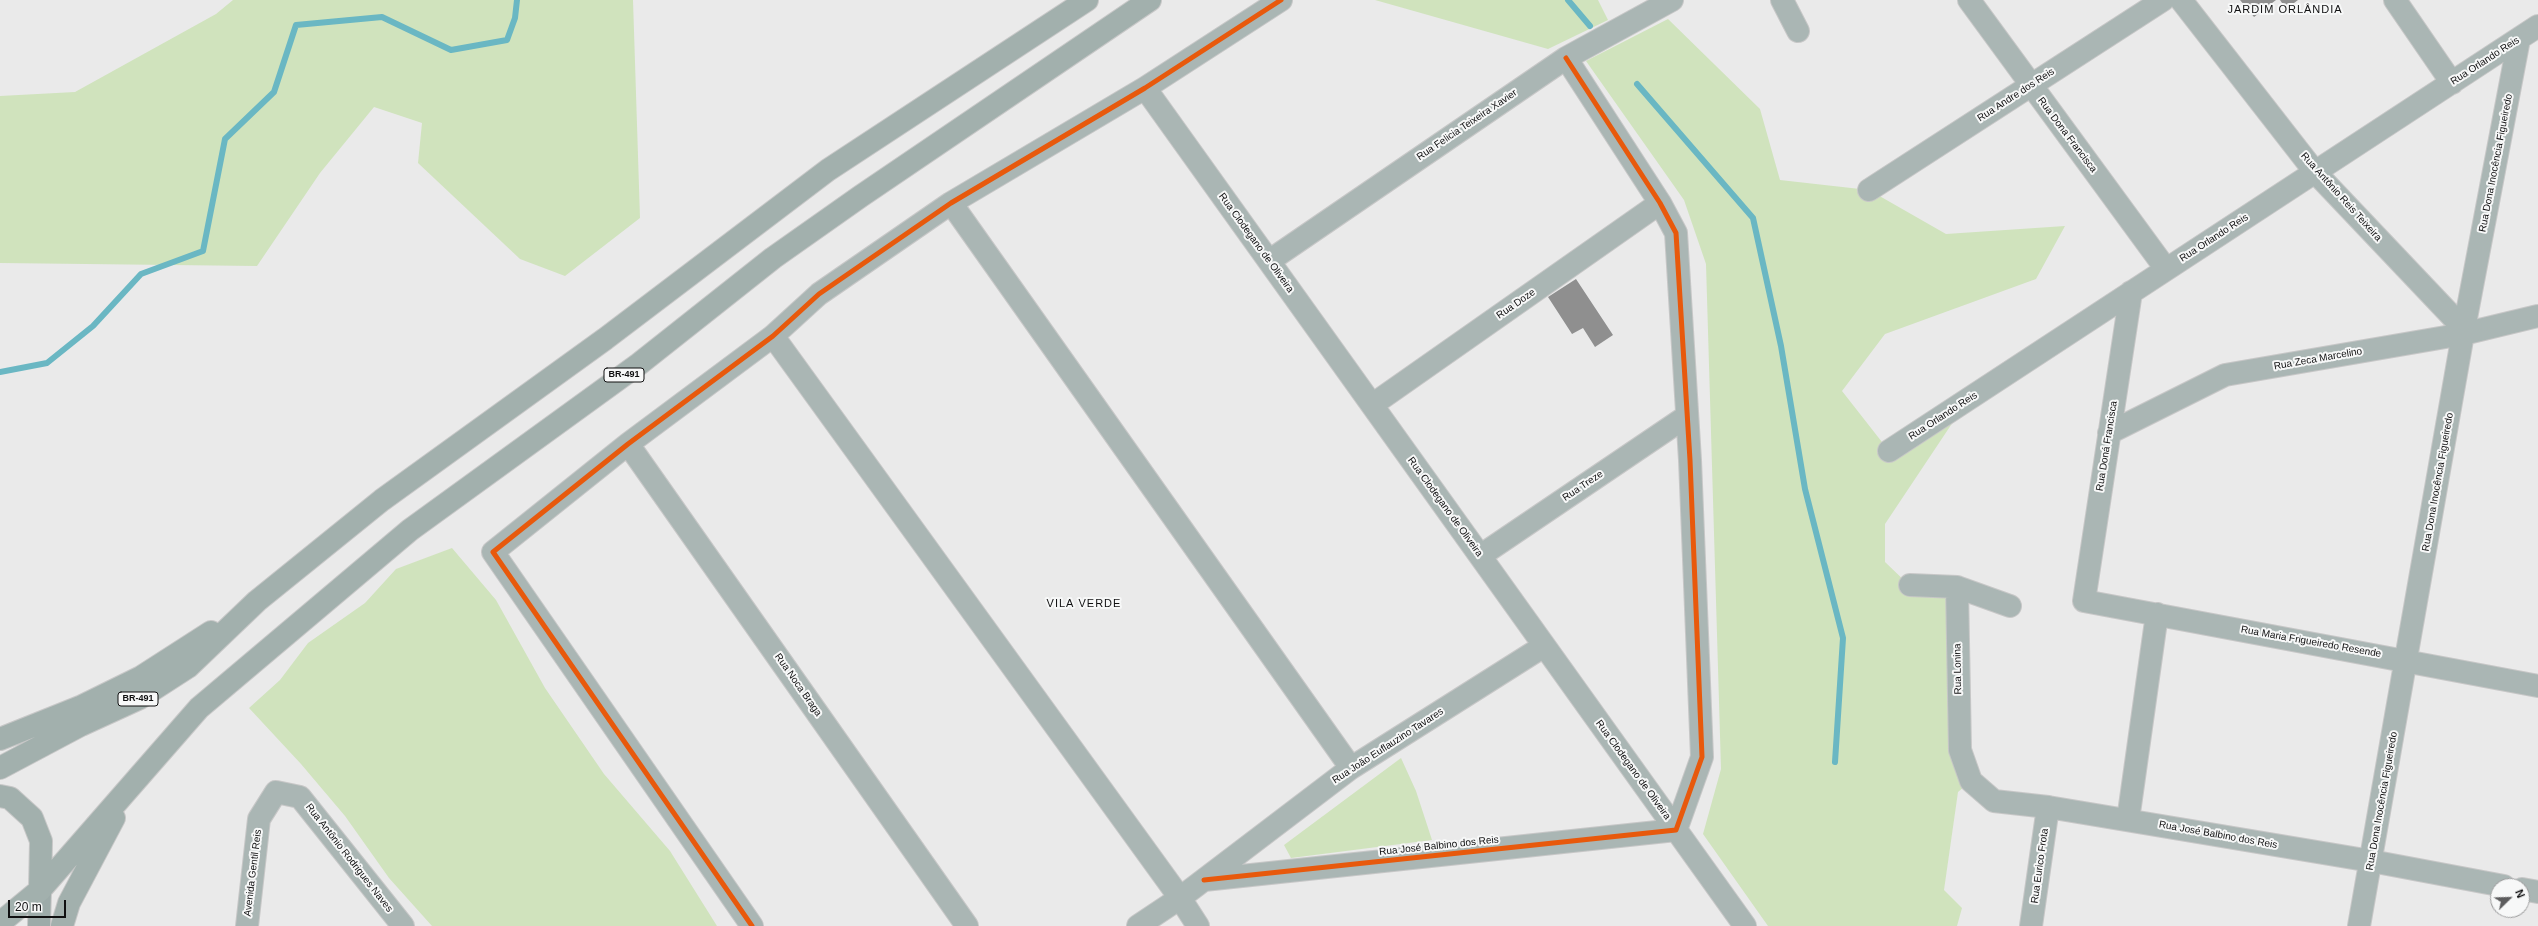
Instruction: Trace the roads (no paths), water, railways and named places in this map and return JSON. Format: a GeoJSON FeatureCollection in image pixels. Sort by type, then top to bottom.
{"type":"FeatureCollection","features":[{"type":"Feature","properties":{"kind":"highway","name":"BR-491"},"geometry":{"type":"LineString","coordinates":[[0,768],[81,725],[140,698],[188,667],[257,601],[382,500],[605,339],[828,170],[1087,0]]}},
{"type":"Feature","properties":{"kind":"highway","name":"BR-491"},"geometry":{"type":"LineString","coordinates":[[0,923],[40,890],[199,708],[410,530],[639,364],[773,258],[861,196],[1150,0]]}},
{"type":"Feature","properties":{"kind":"highway","name":"BR-491"},"geometry":{"type":"LineString","coordinates":[[0,739],[80,707],[141,677],[257,601]]}},
{"type":"Feature","properties":{"kind":"highway"},"geometry":{"type":"LineString","coordinates":[[62,926],[69,903],[129,788]]}},
{"type":"Feature","properties":{"kind":"highway"},"geometry":{"type":"LineString","coordinates":[[0,796],[10,798],[32,818],[41,841],[40,890]]}},
{"type":"Feature","properties":{"kind":"main road"},"geometry":{"type":"LineString","coordinates":[[39,926],[40,890]]}},
{"type":"Feature","properties":{"kind":"street"},"geometry":{"type":"LineString","coordinates":[[752,926],[493,552],[628,444],[772,336],[819,294],[951,203],[1145,88],[1281,0]]}},
{"type":"Feature","properties":{"kind":"street","name":"Rua Felicia Teixeira Xavier"},"geometry":{"type":"LineString","coordinates":[[1269,261],[1566,58],[1672,0]]}},
{"type":"Feature","properties":{"kind":"street"},"geometry":{"type":"LineString","coordinates":[[1782,0],[1798,31]]}},
{"type":"Feature","properties":{"kind":"street","name":"Rua Dona Francisca"},"geometry":{"type":"LineString","coordinates":[[1969,0],[2030,86],[2166,269]]}},
{"type":"Feature","properties":{"kind":"street","name":"Rua Andre dos Reis"},"geometry":{"type":"LineString","coordinates":[[1869,190],[2163,0]]}},
{"type":"Feature","properties":{"kind":"street","name":"Rua Antônio Reis Teixeira"},"geometry":{"type":"LineString","coordinates":[[2181,0],[2315,172],[2464,332]]}},
{"type":"Feature","properties":{"kind":"street"},"geometry":{"type":"LineString","coordinates":[[2395,0],[2452,82]]}},
{"type":"Feature","properties":{"kind":"street","name":"Rua Orlando Reis"},"geometry":{"type":"LineString","coordinates":[[1889,451],[2538,26]]}},
{"type":"Feature","properties":{"kind":"street","name":"Rua Dona Inocência Figueiredo"},"geometry":{"type":"LineString","coordinates":[[2359,926],[2464,332],[2519,39]]}},
{"type":"Feature","properties":{"kind":"street"},"geometry":{"type":"LineString","coordinates":[[1566,58],[1660,203],[1676,233],[1687,416],[1702,757],[1676,830]]}},
{"type":"Feature","properties":{"kind":"street","name":"Rua Clodegano de Oliveira"},"geometry":{"type":"LineString","coordinates":[[1145,88],[1745,926]]}},
{"type":"Feature","properties":{"kind":"street"},"geometry":{"type":"LineString","coordinates":[[951,203],[1351,768]]}},
{"type":"Feature","properties":{"kind":"street","name":"Rua Doze"},"geometry":{"type":"LineString","coordinates":[[1372,405],[1660,203]]}},
{"type":"Feature","properties":{"kind":"street","name":"Rua Doná Francisca"},"geometry":{"type":"LineString","coordinates":[[2084,601],[2131,292]]}},
{"type":"Feature","properties":{"kind":"street","name":"Rua Zeca Marcelino"},"geometry":{"type":"LineString","coordinates":[[2109,433],[2225,375],[2464,332],[2538,316]]}},
{"type":"Feature","properties":{"kind":"street"},"geometry":{"type":"LineString","coordinates":[[772,336],[1180,898],[1198,926]]}},
{"type":"Feature","properties":{"kind":"street","name":"Rua Treze"},"geometry":{"type":"LineString","coordinates":[[1480,556],[1687,416]]}},
{"type":"Feature","properties":{"kind":"street","name":"Rua Noca Braga"},"geometry":{"type":"LineString","coordinates":[[628,444],[967,926]]}},
{"type":"Feature","properties":{"kind":"street"},"geometry":{"type":"LineString","coordinates":[[1910,585],[1957,587],[2010,606]]}},
{"type":"Feature","properties":{"kind":"street","name":"Rua Lonina"},"geometry":{"type":"LineString","coordinates":[[1957,587],[1960,750]]}},
{"type":"Feature","properties":{"kind":"street","name":"Rua Maria Frigueiredo Resende"},"geometry":{"type":"LineString","coordinates":[[2084,601],[2407,660],[2538,686]]}},
{"type":"Feature","properties":{"kind":"street"},"geometry":{"type":"LineString","coordinates":[[2128,820],[2158,614]]}},
{"type":"Feature","properties":{"kind":"street","name":"Rua João Euflauzino Tavares"},"geometry":{"type":"LineString","coordinates":[[1144,923],[1180,898],[1351,768],[1544,646]]}},
{"type":"Feature","properties":{"kind":"street","name":"Rua José Balbino dos Reis"},"geometry":{"type":"LineString","coordinates":[[1960,750],[1971,781],[1994,801],[2048,807],[2128,820],[2371,861],[2490,883]]}},
{"type":"Feature","properties":{"kind":"street","name":"Rua Antônio Rodrigues Naves"},"geometry":{"type":"LineString","coordinates":[[260,819],[276,792],[300,797],[403,926]]}},
{"type":"Feature","properties":{"kind":"street","name":"Rua Eurico Frota"},"geometry":{"type":"LineString","coordinates":[[2031,926],[2048,807]]}},
{"type":"Feature","properties":{"kind":"street","name":"Avenida Gentil Reis"},"geometry":{"type":"LineString","coordinates":[[247,926],[260,819]]}},
{"type":"Feature","properties":{"kind":"street","name":"Rua José Balbino dos Reis"},"geometry":{"type":"LineString","coordinates":[[1204,880],[1676,830]]}},
{"type":"Feature","properties":{"kind":"waterway"},"geometry":{"type":"LineString","coordinates":[[0,372],[47,363],[93,326],[141,274],[203,251],[225,139],[274,92],[296,25],[382,17],[451,50],[507,40],[515,18],[517,0]]}},
{"type":"Feature","properties":{"kind":"waterway"},"geometry":{"type":"LineString","coordinates":[[1568,0],[1590,26]]}},
{"type":"Feature","properties":{"kind":"waterway"},"geometry":{"type":"LineString","coordinates":[[1637,84],[1753,218],[1781,346],[1805,489],[1843,638],[1835,762]]}},
{"type":"Feature","properties":{"kind":"district","name":"JARDIM ORLÂNDIA"},"geometry":{"type":"Point","coordinates":[2285,10]}},
{"type":"Feature","properties":{"kind":"district","name":"VILA VERDE"},"geometry":{"type":"Point","coordinates":[1084,604]}}]}
